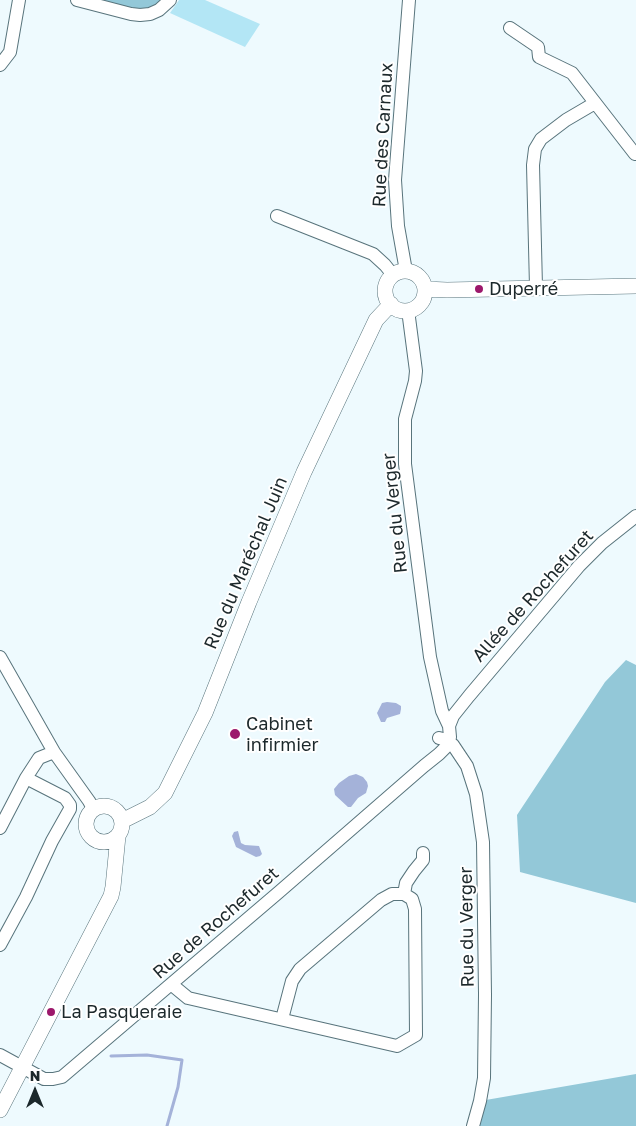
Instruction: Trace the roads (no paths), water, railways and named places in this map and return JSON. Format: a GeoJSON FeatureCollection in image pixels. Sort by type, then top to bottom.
{"type":"FeatureCollection","features":[{"type":"Feature","properties":{"kind":"street"},"geometry":{"type":"LineString","coordinates":[[0,65],[10,52],[18,0]]}},
{"type":"Feature","properties":{"kind":"street"},"geometry":{"type":"LineString","coordinates":[[77,0],[122,12],[150,14],[159,10],[170,0]]}},
{"type":"Feature","properties":{"kind":"street","name":"Rue des Carnaux"},"geometry":{"type":"LineString","coordinates":[[399,273],[395,180],[409,0]]}},
{"type":"Feature","properties":{"kind":"street"},"geometry":{"type":"LineString","coordinates":[[510,28],[538,47],[539,57],[572,73],[635,154]]}},
{"type":"Feature","properties":{"kind":"street"},"geometry":{"type":"LineString","coordinates":[[536,287],[533,165],[535,149],[541,140],[560,125],[595,103]]}},
{"type":"Feature","properties":{"kind":"street"},"geometry":{"type":"LineString","coordinates":[[277,216],[373,254],[385,265],[399,273],[411,272],[420,277],[425,289],[424,297],[419,305],[408,310],[398,309],[391,304],[385,290],[386,284],[399,273]]}},
{"type":"Feature","properties":{"kind":"street"},"geometry":{"type":"LineString","coordinates":[[425,289],[636,286]]}},
{"type":"Feature","properties":{"kind":"street","name":"Rue du Maréchal Juin"},"geometry":{"type":"LineString","coordinates":[[120,829],[150,807],[165,793],[205,713],[304,472],[376,320],[391,304]]}},
{"type":"Feature","properties":{"kind":"street","name":"Rue du Verger"},"geometry":{"type":"LineString","coordinates":[[408,310],[416,371],[405,419],[405,464],[430,657],[442,711],[444,740],[463,758],[473,784],[483,842],[484,1078],[474,1122]]}},
{"type":"Feature","properties":{"kind":"street","name":"Allée de Rochefuret"},"geometry":{"type":"LineString","coordinates":[[449,726],[451,720],[462,706],[579,566],[602,543],[636,516]]}},
{"type":"Feature","properties":{"kind":"street"},"geometry":{"type":"LineString","coordinates":[[0,657],[54,752],[94,810]]}},
{"type":"Feature","properties":{"kind":"street"},"geometry":{"type":"LineString","coordinates":[[442,711],[454,711],[462,706]]}},
{"type":"Feature","properties":{"kind":"street","name":"Rue du Verger"},"geometry":{"type":"LineString","coordinates":[[442,711],[449,726],[444,740]]}},
{"type":"Feature","properties":{"kind":"street","name":"Rue de Rochefuret"},"geometry":{"type":"LineString","coordinates":[[0,1055],[44,1079],[62,1076],[440,754],[444,740]]}},
{"type":"Feature","properties":{"kind":"street"},"geometry":{"type":"LineString","coordinates":[[0,828],[26,778],[39,758],[54,752]]}},
{"type":"Feature","properties":{"kind":"street"},"geometry":{"type":"LineString","coordinates":[[0,945],[26,898],[52,841],[70,809],[70,804],[64,798],[26,778]]}},
{"type":"Feature","properties":{"kind":"street"},"geometry":{"type":"LineString","coordinates":[[0,1110],[114,887],[120,829],[119,814],[112,808],[100,807],[94,810],[88,818],[87,830],[92,837],[103,842],[114,840],[120,829]]}},
{"type":"Feature","properties":{"kind":"street"},"geometry":{"type":"LineString","coordinates":[[103,842],[114,887]]}},
{"type":"Feature","properties":{"kind":"street"},"geometry":{"type":"LineString","coordinates":[[404,894],[406,883],[423,860],[423,853]]}},
{"type":"Feature","properties":{"kind":"street"},"geometry":{"type":"LineString","coordinates":[[171,984],[188,998],[397,1046],[416,1035],[415,909],[412,899],[404,894],[392,894],[381,900],[300,969],[292,980],[282,1019]]}},
{"type":"Feature","properties":{"kind":"waterway"},"geometry":{"type":"LineString","coordinates":[[111,1056],[147,1055],[182,1060],[178,1087],[167,1126]]}},
{"type":"Feature","properties":{"kind":"place","name":"Duperré"},"geometry":{"type":"Point","coordinates":[479,289]}},
{"type":"Feature","properties":{"kind":"place","name":"Cabinet infirmier"},"geometry":{"type":"Point","coordinates":[235,734]}},
{"type":"Feature","properties":{"kind":"place","name":"La Pasqueraie"},"geometry":{"type":"Point","coordinates":[51,1012]}}]}
